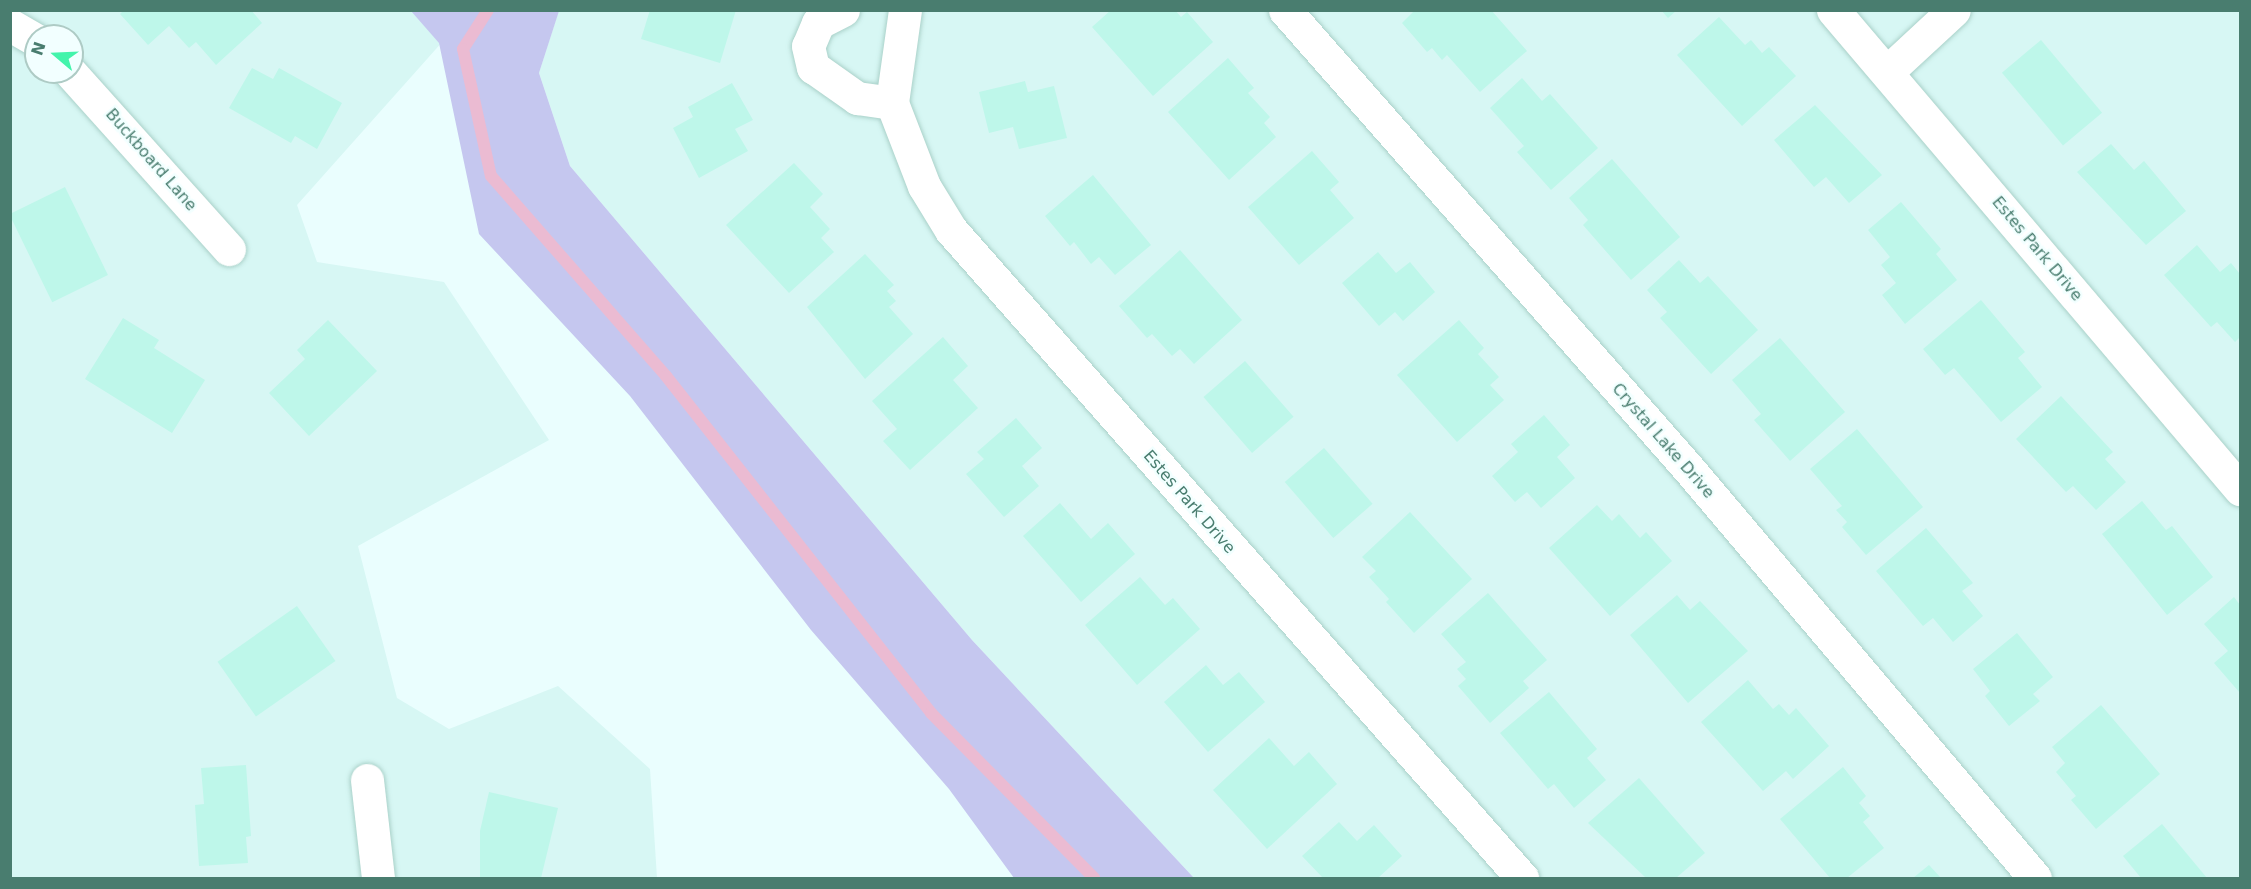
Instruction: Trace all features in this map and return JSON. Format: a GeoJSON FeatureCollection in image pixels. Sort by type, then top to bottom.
{"type":"FeatureCollection","features":[{"type":"Feature","properties":{"kind":"street"},"geometry":{"type":"LineString","coordinates":[[843,10],[818,23],[808,46],[813,67],[857,98],[892,103]]}},
{"type":"Feature","properties":{"kind":"street","name":"Estes Park Drive"},"geometry":{"type":"LineString","coordinates":[[900,10],[905,11],[892,103],[924,186],[951,230],[1522,879]]}},
{"type":"Feature","properties":{"kind":"street","name":"Crystal Lake Drive"},"geometry":{"type":"LineString","coordinates":[[1285,10],[1688,468],[2035,879]]}},
{"type":"Feature","properties":{"kind":"street","name":"Estes Park Drive"},"geometry":{"type":"LineString","coordinates":[[1833,10],[2241,489]]}},
{"type":"Feature","properties":{"kind":"street"},"geometry":{"type":"LineString","coordinates":[[1887,72],[1954,10]]}},
{"type":"Feature","properties":{"kind":"street"},"geometry":{"type":"LineString","coordinates":[[10,25],[24,33]]}},
{"type":"Feature","properties":{"kind":"street","name":"Buckboard Lane"},"geometry":{"type":"LineString","coordinates":[[81,84],[230,249]]}},
{"type":"Feature","properties":{"kind":"street"},"geometry":{"type":"LineString","coordinates":[[367,780],[378,879]]}},
{"type":"Feature","properties":{"kind":"shaded area"},"geometry":{"type":"Polygon","coordinates":[[[434,10],[452,31],[297,205],[317,262],[444,282],[549,440],[358,546],[397,698],[449,729],[558,686],[650,769],[657,878],[11,878],[10,11],[434,10]]]}},
{"type":"Feature","properties":{"kind":"shaded area"},"geometry":{"type":"Polygon","coordinates":[[[559,10],[2240,11],[2240,878],[1194,878],[972,640],[570,166],[539,73],[559,10]]]}},
{"type":"Feature","properties":{"kind":"shaded area"},"geometry":{"type":"Polygon","coordinates":[[[411,11],[559,11],[539,73],[570,166],[972,640],[1194,878],[1014,878],[949,789],[811,630],[630,396],[479,234],[439,43],[411,11]]]}},
{"type":"Feature","properties":{"kind":"building"},"geometry":{"type":"Polygon","coordinates":[[[124,10],[251,10],[262,23],[216,65],[196,42],[189,48],[169,26],[148,45],[120,14],[124,10]]]}},
{"type":"Feature","properties":{"kind":"building"},"geometry":{"type":"Polygon","coordinates":[[[650,10],[736,10],[720,63],[641,39],[650,10]]]}},
{"type":"Feature","properties":{"kind":"building"},"geometry":{"type":"Polygon","coordinates":[[[1111,10],[1175,10],[1181,17],[1187,12],[1213,42],[1153,96],[1092,27],[1111,10]]]}},
{"type":"Feature","properties":{"kind":"building"},"geometry":{"type":"Polygon","coordinates":[[[1415,10],[1491,10],[1527,51],[1480,92],[1447,55],[1442,60],[1432,48],[1427,52],[1402,23],[1415,10]]]}},
{"type":"Feature","properties":{"kind":"building"},"geometry":{"type":"Polygon","coordinates":[[[1661,10],[1677,10],[1668,18],[1661,10]]]}},
{"type":"Feature","properties":{"kind":"building"},"geometry":{"type":"Polygon","coordinates":[[[1719,17],[1745,45],[1751,40],[1762,53],[1769,47],[1796,76],[1742,126],[1677,55],[1719,17]]]}},
{"type":"Feature","properties":{"kind":"building"},"geometry":{"type":"Polygon","coordinates":[[[2041,40],[2102,113],[2063,146],[2002,73],[2041,40]]]}},
{"type":"Feature","properties":{"kind":"building"},"geometry":{"type":"Polygon","coordinates":[[[1228,58],[1254,88],[1248,93],[1270,117],[1264,123],[1276,137],[1229,180],[1168,112],[1228,58]]]}},
{"type":"Feature","properties":{"kind":"building"},"geometry":{"type":"Polygon","coordinates":[[[252,68],[273,79],[279,68],[342,103],[317,149],[295,136],[291,143],[229,108],[252,68]]]}},
{"type":"Feature","properties":{"kind":"building"},"geometry":{"type":"Polygon","coordinates":[[[1522,78],[1542,101],[1550,94],[1598,148],[1551,190],[1517,152],[1524,146],[1490,108],[1522,78]]]}},
{"type":"Feature","properties":{"kind":"building"},"geometry":{"type":"Polygon","coordinates":[[[1025,81],[1028,92],[1054,86],[1067,138],[1019,149],[1013,127],[989,133],[979,92],[1025,81]]]}},
{"type":"Feature","properties":{"kind":"building"},"geometry":{"type":"Polygon","coordinates":[[[732,83],[753,120],[735,129],[748,151],[699,178],[673,128],[693,117],[688,107],[732,83]]]}},
{"type":"Feature","properties":{"kind":"building"},"geometry":{"type":"Polygon","coordinates":[[[1815,105],[1882,175],[1849,203],[1826,177],[1814,187],[1774,140],[1815,105]]]}},
{"type":"Feature","properties":{"kind":"building"},"geometry":{"type":"Polygon","coordinates":[[[2111,144],[2134,170],[2144,161],[2186,211],[2146,245],[2077,172],[2111,144]]]}},
{"type":"Feature","properties":{"kind":"building"},"geometry":{"type":"Polygon","coordinates":[[[1312,151],[1339,182],[1330,190],[1354,218],[1299,265],[1248,207],[1312,151]]]}},
{"type":"Feature","properties":{"kind":"building"},"geometry":{"type":"Polygon","coordinates":[[[1612,159],[1680,237],[1631,280],[1583,225],[1588,220],[1569,198],[1612,159]]]}},
{"type":"Feature","properties":{"kind":"building"},"geometry":{"type":"Polygon","coordinates":[[[794,163],[823,194],[810,207],[830,229],[821,238],[834,252],[789,293],[726,225],[794,163]]]}},
{"type":"Feature","properties":{"kind":"building"},"geometry":{"type":"Polygon","coordinates":[[[1093,175],[1151,245],[1115,275],[1099,257],[1091,264],[1074,242],[1070,246],[1045,216],[1093,175]]]}},
{"type":"Feature","properties":{"kind":"building"},"geometry":{"type":"Polygon","coordinates":[[[65,187],[108,275],[52,302],[10,214],[65,187]]]}},
{"type":"Feature","properties":{"kind":"building"},"geometry":{"type":"Polygon","coordinates":[[[1901,202],[1941,249],[1936,254],[1957,280],[1905,324],[1882,295],[1896,283],[1881,265],[1890,257],[1868,230],[1901,202]]]}},
{"type":"Feature","properties":{"kind":"building"},"geometry":{"type":"Polygon","coordinates":[[[2197,245],[2220,272],[2231,263],[2240,274],[2240,337],[2235,342],[2217,322],[2211,327],[2164,275],[2197,245]]]}},
{"type":"Feature","properties":{"kind":"building"},"geometry":{"type":"Polygon","coordinates":[[[1180,250],[1242,320],[1194,364],[1180,349],[1172,356],[1152,334],[1147,338],[1119,306],[1180,250]]]}},
{"type":"Feature","properties":{"kind":"building"},"geometry":{"type":"Polygon","coordinates":[[[1378,252],[1396,273],[1410,262],[1435,292],[1403,321],[1395,312],[1379,326],[1342,283],[1378,252]]]}},
{"type":"Feature","properties":{"kind":"building"},"geometry":{"type":"Polygon","coordinates":[[[865,254],[894,285],[887,291],[896,301],[889,307],[913,334],[865,379],[807,307],[865,254]]]}},
{"type":"Feature","properties":{"kind":"building"},"geometry":{"type":"Polygon","coordinates":[[[1679,260],[1700,283],[1708,276],[1758,330],[1711,374],[1660,318],[1667,312],[1647,290],[1679,260]]]}},
{"type":"Feature","properties":{"kind":"building"},"geometry":{"type":"Polygon","coordinates":[[[1981,300],[2025,352],[2018,358],[2042,387],[2001,422],[1954,368],[1945,375],[1923,349],[1981,300]]]}},
{"type":"Feature","properties":{"kind":"building"},"geometry":{"type":"Polygon","coordinates":[[[123,318],[159,340],[154,348],[205,380],[172,433],[85,379],[123,318]]]}},
{"type":"Feature","properties":{"kind":"building"},"geometry":{"type":"Polygon","coordinates":[[[328,320],[377,371],[309,436],[269,393],[305,359],[297,350],[328,320]]]}},
{"type":"Feature","properties":{"kind":"building"},"geometry":{"type":"Polygon","coordinates":[[[1459,320],[1484,348],[1478,354],[1499,377],[1490,385],[1504,400],[1457,442],[1397,375],[1459,320]]]}},
{"type":"Feature","properties":{"kind":"building"},"geometry":{"type":"Polygon","coordinates":[[[943,337],[968,366],[953,380],[978,408],[910,470],[883,441],[897,429],[872,401],[943,337]]]}},
{"type":"Feature","properties":{"kind":"building"},"geometry":{"type":"Polygon","coordinates":[[[1780,338],[1845,412],[1790,461],[1754,420],[1761,414],[1732,380],[1780,338]]]}},
{"type":"Feature","properties":{"kind":"building"},"geometry":{"type":"Polygon","coordinates":[[[1245,361],[1294,417],[1252,453],[1203,397],[1245,361]]]}},
{"type":"Feature","properties":{"kind":"building"},"geometry":{"type":"Polygon","coordinates":[[[2061,396],[2113,452],[2105,459],[2126,482],[2096,510],[2073,486],[2066,492],[2016,439],[2061,396]]]}},
{"type":"Feature","properties":{"kind":"building"},"geometry":{"type":"Polygon","coordinates":[[[1544,415],[1570,445],[1557,457],[1575,478],[1541,508],[1527,492],[1515,502],[1492,476],[1518,452],[1511,444],[1544,415]]]}},
{"type":"Feature","properties":{"kind":"building"},"geometry":{"type":"Polygon","coordinates":[[[1016,418],[1042,448],[1022,466],[1039,486],[1004,517],[966,474],[984,459],[977,452],[1016,418]]]}},
{"type":"Feature","properties":{"kind":"building"},"geometry":{"type":"Polygon","coordinates":[[[1857,429],[1923,507],[1866,555],[1842,527],[1847,522],[1836,510],[1842,506],[1810,469],[1857,429]]]}},
{"type":"Feature","properties":{"kind":"building"},"geometry":{"type":"Polygon","coordinates":[[[1324,448],[1373,504],[1333,538],[1285,482],[1324,448]]]}},
{"type":"Feature","properties":{"kind":"building"},"geometry":{"type":"Polygon","coordinates":[[[2142,501],[2166,530],[2172,526],[2213,577],[2167,615],[2102,534],[2142,501]]]}},
{"type":"Feature","properties":{"kind":"building"},"geometry":{"type":"Polygon","coordinates":[[[1060,503],[1091,539],[1108,523],[1135,554],[1081,602],[1023,536],[1060,503]]]}},
{"type":"Feature","properties":{"kind":"building"},"geometry":{"type":"Polygon","coordinates":[[[1597,505],[1612,521],[1619,514],[1640,538],[1646,532],[1672,561],[1610,616],[1549,548],[1597,505]]]}},
{"type":"Feature","properties":{"kind":"building"},"geometry":{"type":"Polygon","coordinates":[[[1410,512],[1472,579],[1414,633],[1386,602],[1389,599],[1369,577],[1376,571],[1362,557],[1410,512]]]}},
{"type":"Feature","properties":{"kind":"building"},"geometry":{"type":"Polygon","coordinates":[[[1926,528],[1973,583],[1962,591],[1983,616],[1953,642],[1933,618],[1923,626],[1876,571],[1926,528]]]}},
{"type":"Feature","properties":{"kind":"building"},"geometry":{"type":"Polygon","coordinates":[[[1140,577],[1165,605],[1173,598],[1200,629],[1137,685],[1085,625],[1140,577]]]}},
{"type":"Feature","properties":{"kind":"building"},"geometry":{"type":"Polygon","coordinates":[[[1488,593],[1547,660],[1523,681],[1529,688],[1490,723],[1458,686],[1466,679],[1457,669],[1466,662],[1441,634],[1488,593]]]}},
{"type":"Feature","properties":{"kind":"building"},"geometry":{"type":"Polygon","coordinates":[[[1677,595],[1690,610],[1700,601],[1748,651],[1688,703],[1630,635],[1677,595]]]}},
{"type":"Feature","properties":{"kind":"building"},"geometry":{"type":"Polygon","coordinates":[[[2234,597],[2240,605],[2240,693],[2214,663],[2228,651],[2204,624],[2234,597]]]}},
{"type":"Feature","properties":{"kind":"building"},"geometry":{"type":"Polygon","coordinates":[[[297,606],[335,661],[256,717],[218,662],[297,606]]]}},
{"type":"Feature","properties":{"kind":"building"},"geometry":{"type":"Polygon","coordinates":[[[2017,633],[2053,677],[2033,694],[2040,701],[2009,726],[1985,696],[1990,691],[1973,669],[2017,633]]]}},
{"type":"Feature","properties":{"kind":"building"},"geometry":{"type":"Polygon","coordinates":[[[1206,665],[1223,685],[1239,672],[1265,702],[1208,752],[1164,702],[1206,665]]]}},
{"type":"Feature","properties":{"kind":"building"},"geometry":{"type":"Polygon","coordinates":[[[1748,680],[1773,709],[1779,704],[1789,715],[1796,708],[1829,746],[1793,779],[1786,771],[1763,791],[1701,722],[1748,680]]]}},
{"type":"Feature","properties":{"kind":"building"},"geometry":{"type":"Polygon","coordinates":[[[1549,692],[1597,749],[1587,758],[1606,780],[1574,808],[1554,784],[1548,789],[1500,733],[1549,692]]]}},
{"type":"Feature","properties":{"kind":"building"},"geometry":{"type":"Polygon","coordinates":[[[2101,705],[2160,774],[2096,829],[2071,800],[2076,796],[2056,772],[2065,763],[2052,747],[2101,705]]]}},
{"type":"Feature","properties":{"kind":"building"},"geometry":{"type":"Polygon","coordinates":[[[1269,738],[1294,766],[1309,752],[1337,784],[1267,849],[1213,790],[1269,738]]]}},
{"type":"Feature","properties":{"kind":"building"},"geometry":{"type":"Polygon","coordinates":[[[246,765],[251,836],[246,837],[248,863],[199,866],[195,805],[204,804],[201,768],[246,765]]]}},
{"type":"Feature","properties":{"kind":"building"},"geometry":{"type":"Polygon","coordinates":[[[1843,767],[1866,796],[1859,803],[1870,816],[1863,822],[1884,848],[1847,878],[1830,878],[1780,819],[1843,767]]]}},
{"type":"Feature","properties":{"kind":"building"},"geometry":{"type":"Polygon","coordinates":[[[1639,778],[1705,853],[1676,878],[1646,878],[1588,823],[1639,778]]]}},
{"type":"Feature","properties":{"kind":"building"},"geometry":{"type":"Polygon","coordinates":[[[489,792],[558,808],[541,878],[480,878],[480,831],[489,792]]]}},
{"type":"Feature","properties":{"kind":"building"},"geometry":{"type":"Polygon","coordinates":[[[1339,822],[1357,841],[1374,825],[1402,856],[1378,878],[1323,878],[1302,856],[1339,822]]]}},
{"type":"Feature","properties":{"kind":"building"},"geometry":{"type":"Polygon","coordinates":[[[2162,824],[2207,878],[2141,878],[2123,856],[2162,824]]]}},
{"type":"Feature","properties":{"kind":"building"},"geometry":{"type":"Polygon","coordinates":[[[1929,865],[1941,878],[1913,878],[1929,865]]]}},
{"type":"Feature","properties":{"kind":"waterway"},"geometry":{"type":"LineString","coordinates":[[488,10],[463,49],[491,176],[666,376],[931,713],[1094,878]]}}]}
